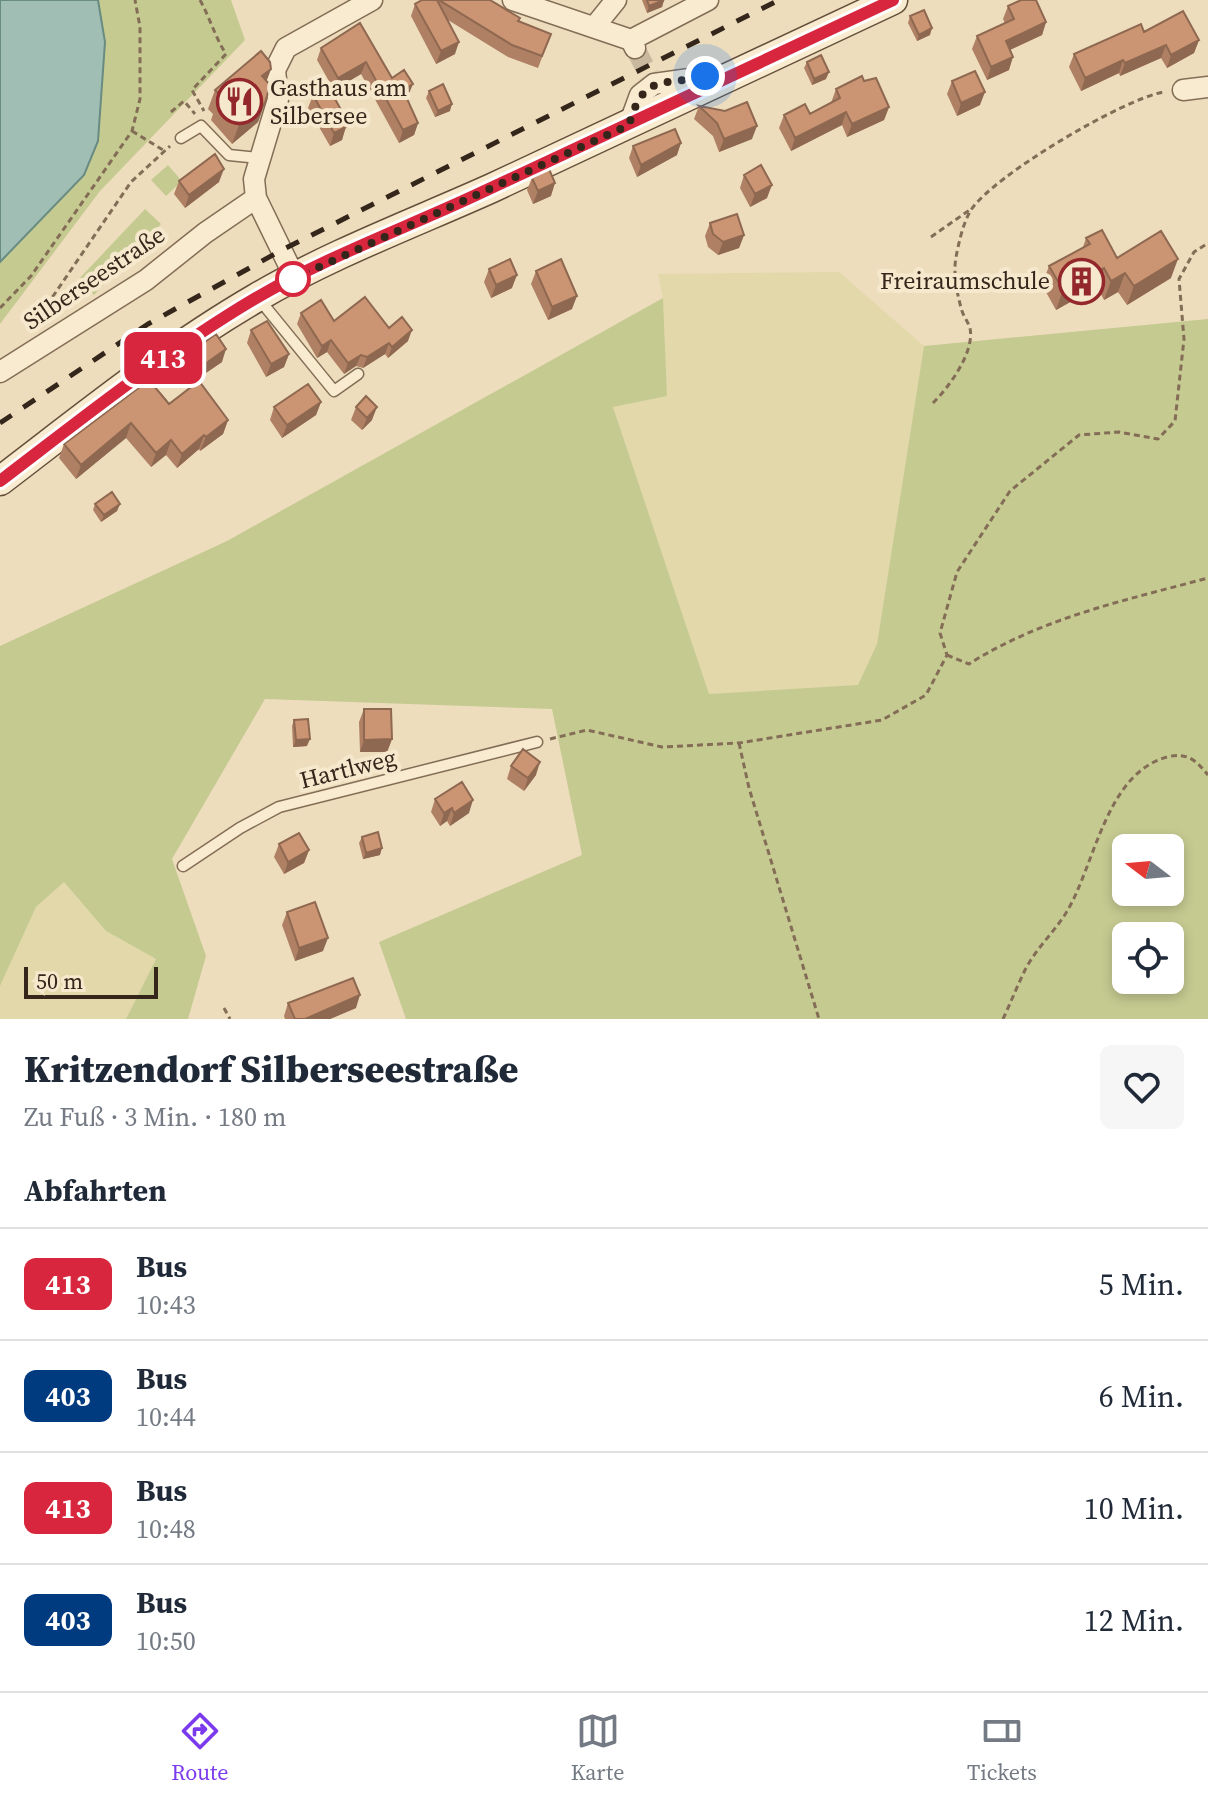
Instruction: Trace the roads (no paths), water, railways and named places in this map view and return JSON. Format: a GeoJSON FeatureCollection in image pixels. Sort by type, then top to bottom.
{"type":"FeatureCollection","features":[{"type":"Feature","properties":{"kind":"main road"},"geometry":{"type":"LineString","coordinates":[[0,481],[120,387],[258,297],[893,0]]}},
{"type":"Feature","properties":{"kind":"street"},"geometry":{"type":"LineString","coordinates":[[295,278],[256,198],[254,179],[278,99],[275,70],[286,48],[372,0]]}},
{"type":"Feature","properties":{"kind":"street"},"geometry":{"type":"LineString","coordinates":[[513,0],[595,26],[633,44],[708,0]]}},
{"type":"Feature","properties":{"kind":"street"},"geometry":{"type":"LineString","coordinates":[[595,26],[616,0]]}},
{"type":"Feature","properties":{"kind":"street"},"geometry":{"type":"LineString","coordinates":[[629,125],[640,95],[651,80],[738,73]]}},
{"type":"Feature","properties":{"kind":"street"},"geometry":{"type":"LineString","coordinates":[[1183,90],[1208,87]]}},
{"type":"Feature","properties":{"kind":"street","name":"Silberseestraße"},"geometry":{"type":"LineString","coordinates":[[0,372],[146,280],[205,233],[256,198]]}},
{"type":"Feature","properties":{"kind":"lane"},"geometry":{"type":"LineString","coordinates":[[181,138],[201,126],[229,155],[259,158]]}},
{"type":"Feature","properties":{"kind":"lane"},"geometry":{"type":"LineString","coordinates":[[258,297],[334,391],[358,374]]}},
{"type":"Feature","properties":{"kind":"lane","name":"Hartlweg"},"geometry":{"type":"LineString","coordinates":[[183,866],[240,828],[279,807],[537,742]]}},
{"type":"Feature","properties":{"kind":"water"},"geometry":{"type":"Polygon","coordinates":[[[0,0],[98,0],[105,42],[98,141],[84,175],[0,262],[0,0]]]}},
{"type":"Feature","properties":{"kind":"tunnel"},"geometry":{"type":"LineString","coordinates":[[635,48],[649,75]]}},
{"type":"Feature","properties":{"kind":"railway"},"geometry":{"type":"LineString","coordinates":[[0,423],[148,324],[282,250],[779,0]]}},
{"type":"Feature","properties":{"kind":"place","name":"Gasthaus am Silbersee"},"geometry":{"type":"Point","coordinates":[239,102]}},
{"type":"Feature","properties":{"kind":"place","name":"Freiraumschule"},"geometry":{"type":"Point","coordinates":[1081,281]}}]}
